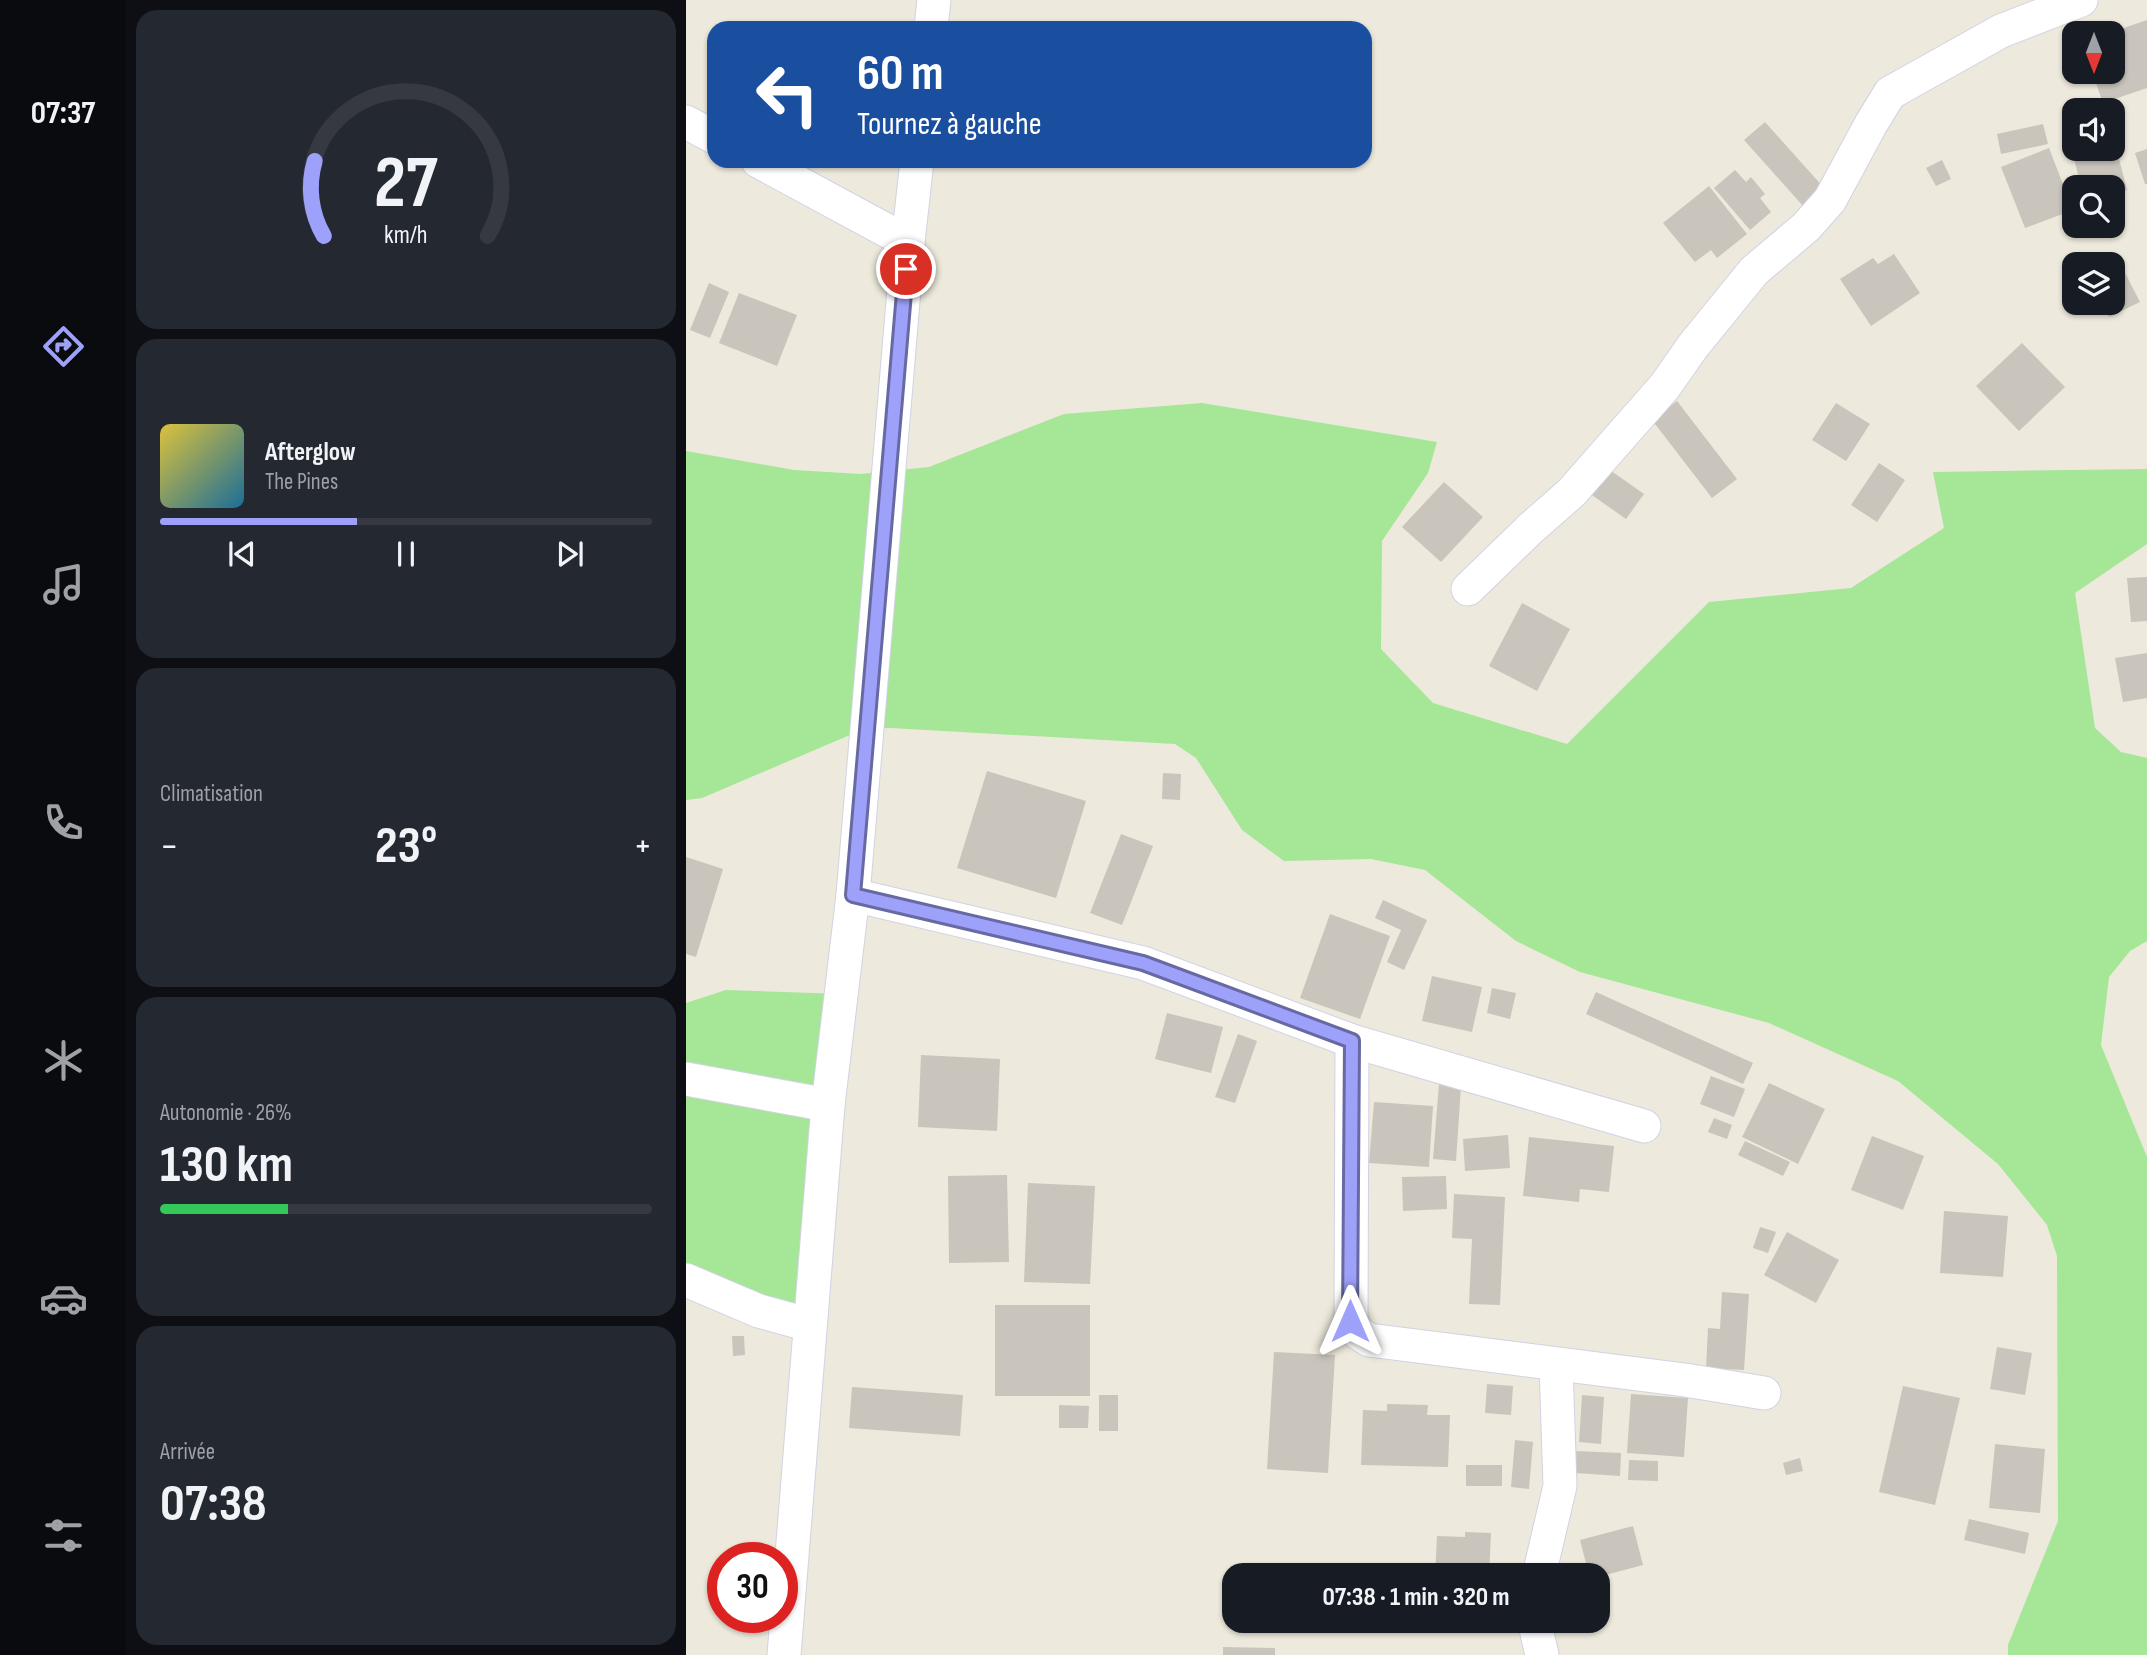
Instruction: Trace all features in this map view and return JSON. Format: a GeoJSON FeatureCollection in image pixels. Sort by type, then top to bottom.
{"type":"FeatureCollection","features":[{"type":"Feature","properties":{"kind":"street"},"geometry":{"type":"LineString","coordinates":[[932,21],[934,0]]}},
{"type":"Feature","properties":{"kind":"street"},"geometry":{"type":"LineString","coordinates":[[1468,589],[1571,493],[1665,386],[1692,346],[1754,271],[1806,227],[1830,200],[1890,93],[2001,32],[2081,0]]}},
{"type":"Feature","properties":{"kind":"street"},"geometry":{"type":"LineString","coordinates":[[686,122],[707,133]]}},
{"type":"Feature","properties":{"kind":"street"},"geometry":{"type":"LineString","coordinates":[[771,168],[908,242]]}},
{"type":"Feature","properties":{"kind":"street"},"geometry":{"type":"LineString","coordinates":[[784,1655],[828,1105],[853,895],[916,168]]}},
{"type":"Feature","properties":{"kind":"street"},"geometry":{"type":"LineString","coordinates":[[853,895],[1143,963],[1352,1041],[1644,1126]]}},
{"type":"Feature","properties":{"kind":"street"},"geometry":{"type":"LineString","coordinates":[[1352,1041],[1350,1321],[1357,1332],[1369,1339],[1685,1380],[1764,1393]]}},
{"type":"Feature","properties":{"kind":"street"},"geometry":{"type":"LineString","coordinates":[[686,1079],[828,1105]]}},
{"type":"Feature","properties":{"kind":"street"},"geometry":{"type":"LineString","coordinates":[[686,1280],[759,1311],[810,1325]]}},
{"type":"Feature","properties":{"kind":"street"},"geometry":{"type":"LineString","coordinates":[[1542,1563],[1560,1486],[1556,1365]]}},
{"type":"Feature","properties":{"kind":"street"},"geometry":{"type":"LineString","coordinates":[[1537,1633],[1542,1655]]}},
{"type":"Feature","properties":{"kind":"green space"},"geometry":{"type":"Polygon","coordinates":[[[1202,403],[1437,442],[1428,473],[1382,541],[1381,649],[1433,703],[1567,744],[1709,602],[1851,588],[1944,528],[1933,472],[2147,469],[2147,544],[2075,593],[2095,728],[2121,752],[2147,758],[2147,941],[2130,951],[2109,977],[2101,1045],[2147,1157],[2147,1655],[2008,1655],[2008,1645],[2058,1521],[2057,1256],[2047,1225],[1998,1164],[1898,1081],[1769,1023],[1580,972],[1516,941],[1425,870],[1371,859],[1284,861],[1242,830],[1196,758],[1175,744],[891,728],[864,729],[702,798],[686,800],[686,451],[794,470],[861,474],[929,467],[1064,414],[1202,403]]]}},
{"type":"Feature","properties":{"kind":"green space"},"geometry":{"type":"Polygon","coordinates":[[[726,990],[842,994],[813,1330],[686,1281],[686,1003],[726,990]]]}},
{"type":"Feature","properties":{"kind":"building"},"geometry":{"type":"Polygon","coordinates":[[[2147,20],[2147,88],[2118,98],[2101,98],[2096,84],[2125,84],[2125,28],[2147,20]]]}},
{"type":"Feature","properties":{"kind":"building"},"geometry":{"type":"Polygon","coordinates":[[[1765,122],[1825,189],[1804,207],[1744,140],[1765,122]]]}},
{"type":"Feature","properties":{"kind":"building"},"geometry":{"type":"Polygon","coordinates":[[[2043,124],[2048,144],[2001,154],[1997,134],[2043,124]]]}},
{"type":"Feature","properties":{"kind":"building"},"geometry":{"type":"Polygon","coordinates":[[[2049,148],[2062,182],[2062,214],[2025,228],[2001,167],[2049,148]]]}},
{"type":"Feature","properties":{"kind":"building"},"geometry":{"type":"Polygon","coordinates":[[[2147,149],[2147,184],[2145,184],[2135,153],[2147,149]]]}},
{"type":"Feature","properties":{"kind":"building"},"geometry":{"type":"Polygon","coordinates":[[[1942,160],[1951,179],[1936,186],[1926,168],[1942,160]]]}},
{"type":"Feature","properties":{"kind":"building"},"geometry":{"type":"Polygon","coordinates":[[[2075,161],[2120,161],[2123,175],[2078,175],[2075,161]]]}},
{"type":"Feature","properties":{"kind":"building"},"geometry":{"type":"Polygon","coordinates":[[[1735,170],[1746,182],[1751,177],[1765,194],[1760,198],[1771,212],[1750,230],[1714,188],[1735,170]]]}},
{"type":"Feature","properties":{"kind":"building"},"geometry":{"type":"Polygon","coordinates":[[[1709,186],[1747,234],[1717,258],[1711,250],[1695,262],[1663,223],[1709,186]]]}},
{"type":"Feature","properties":{"kind":"building"},"geometry":{"type":"Polygon","coordinates":[[[1894,254],[1920,293],[1871,326],[1840,279],[1873,258],[1878,264],[1894,254]]]}},
{"type":"Feature","properties":{"kind":"building"},"geometry":{"type":"Polygon","coordinates":[[[2125,273],[2140,302],[2125,309],[2125,273]]]}},
{"type":"Feature","properties":{"kind":"building"},"geometry":{"type":"Polygon","coordinates":[[[709,283],[729,292],[710,338],[690,330],[709,283]]]}},
{"type":"Feature","properties":{"kind":"building"},"geometry":{"type":"Polygon","coordinates":[[[739,293],[797,315],[777,366],[719,343],[739,293]]]}},
{"type":"Feature","properties":{"kind":"building"},"geometry":{"type":"Polygon","coordinates":[[[2022,343],[2065,387],[2019,431],[1976,386],[2022,343]]]}},
{"type":"Feature","properties":{"kind":"building"},"geometry":{"type":"Polygon","coordinates":[[[1677,401],[1737,479],[1712,498],[1652,420],[1677,401]]]}},
{"type":"Feature","properties":{"kind":"building"},"geometry":{"type":"Polygon","coordinates":[[[1836,403],[1870,424],[1846,461],[1812,440],[1836,403]]]}},
{"type":"Feature","properties":{"kind":"building"},"geometry":{"type":"Polygon","coordinates":[[[1879,463],[1905,480],[1877,522],[1851,505],[1879,463]]]}},
{"type":"Feature","properties":{"kind":"building"},"geometry":{"type":"Polygon","coordinates":[[[1607,468],[1644,494],[1626,519],[1589,493],[1607,468]]]}},
{"type":"Feature","properties":{"kind":"building"},"geometry":{"type":"Polygon","coordinates":[[[1444,482],[1483,517],[1441,562],[1402,527],[1444,482]]]}},
{"type":"Feature","properties":{"kind":"building"},"geometry":{"type":"Polygon","coordinates":[[[2147,577],[2147,621],[2131,622],[2127,578],[2147,577]]]}},
{"type":"Feature","properties":{"kind":"building"},"geometry":{"type":"Polygon","coordinates":[[[1522,603],[1570,629],[1537,691],[1489,666],[1522,603]]]}},
{"type":"Feature","properties":{"kind":"building"},"geometry":{"type":"Polygon","coordinates":[[[2147,653],[2147,698],[2123,702],[2115,658],[2147,653]]]}},
{"type":"Feature","properties":{"kind":"building"},"geometry":{"type":"Polygon","coordinates":[[[987,771],[1086,801],[1056,898],[957,868],[987,771]]]}},
{"type":"Feature","properties":{"kind":"building"},"geometry":{"type":"Polygon","coordinates":[[[1163,773],[1181,774],[1180,800],[1162,799],[1163,773]]]}},
{"type":"Feature","properties":{"kind":"building"},"geometry":{"type":"Polygon","coordinates":[[[1121,834],[1153,846],[1122,925],[1090,913],[1121,834]]]}},
{"type":"Feature","properties":{"kind":"building"},"geometry":{"type":"Polygon","coordinates":[[[686,857],[723,869],[696,957],[686,954],[686,857]]]}},
{"type":"Feature","properties":{"kind":"building"},"geometry":{"type":"Polygon","coordinates":[[[1383,900],[1427,920],[1404,970],[1387,962],[1401,930],[1375,918],[1383,900]]]}},
{"type":"Feature","properties":{"kind":"building"},"geometry":{"type":"Polygon","coordinates":[[[1330,914],[1390,936],[1360,1019],[1300,998],[1330,914]]]}},
{"type":"Feature","properties":{"kind":"building"},"geometry":{"type":"Polygon","coordinates":[[[1432,976],[1482,987],[1472,1032],[1422,1021],[1432,976]]]}},
{"type":"Feature","properties":{"kind":"building"},"geometry":{"type":"Polygon","coordinates":[[[1492,988],[1516,993],[1510,1019],[1487,1013],[1492,988]]]}},
{"type":"Feature","properties":{"kind":"building"},"geometry":{"type":"Polygon","coordinates":[[[1596,992],[1753,1063],[1743,1084],[1586,1014],[1596,992]]]}},
{"type":"Feature","properties":{"kind":"building"},"geometry":{"type":"Polygon","coordinates":[[[1167,1013],[1223,1027],[1211,1073],[1155,1059],[1167,1013]]]}},
{"type":"Feature","properties":{"kind":"building"},"geometry":{"type":"Polygon","coordinates":[[[1238,1034],[1257,1041],[1235,1103],[1215,1097],[1238,1034]]]}},
{"type":"Feature","properties":{"kind":"building"},"geometry":{"type":"Polygon","coordinates":[[[921,1055],[1000,1059],[997,1131],[918,1127],[921,1055]]]}},
{"type":"Feature","properties":{"kind":"building"},"geometry":{"type":"Polygon","coordinates":[[[1711,1076],[1745,1089],[1734,1117],[1700,1104],[1711,1076]]]}},
{"type":"Feature","properties":{"kind":"building"},"geometry":{"type":"Polygon","coordinates":[[[1769,1083],[1825,1109],[1798,1164],[1742,1137],[1769,1083]]]}},
{"type":"Feature","properties":{"kind":"building"},"geometry":{"type":"Polygon","coordinates":[[[1439,1084],[1461,1086],[1456,1161],[1433,1159],[1439,1084]]]}},
{"type":"Feature","properties":{"kind":"building"},"geometry":{"type":"Polygon","coordinates":[[[1374,1102],[1433,1106],[1429,1167],[1369,1163],[1374,1102]]]}},
{"type":"Feature","properties":{"kind":"building"},"geometry":{"type":"Polygon","coordinates":[[[1714,1118],[1732,1125],[1727,1139],[1708,1132],[1714,1118]]]}},
{"type":"Feature","properties":{"kind":"building"},"geometry":{"type":"Polygon","coordinates":[[[1508,1135],[1510,1168],[1465,1171],[1463,1139],[1508,1135]]]}},
{"type":"Feature","properties":{"kind":"building"},"geometry":{"type":"Polygon","coordinates":[[[1872,1136],[1924,1156],[1903,1210],[1851,1190],[1872,1136]]]}},
{"type":"Feature","properties":{"kind":"building"},"geometry":{"type":"Polygon","coordinates":[[[1529,1137],[1614,1146],[1609,1192],[1580,1189],[1579,1202],[1523,1196],[1529,1137]]]}},
{"type":"Feature","properties":{"kind":"building"},"geometry":{"type":"Polygon","coordinates":[[[1745,1141],[1790,1162],[1783,1176],[1738,1155],[1745,1141]]]}},
{"type":"Feature","properties":{"kind":"building"},"geometry":{"type":"Polygon","coordinates":[[[1007,1175],[1009,1262],[949,1263],[948,1176],[1007,1175]]]}},
{"type":"Feature","properties":{"kind":"building"},"geometry":{"type":"Polygon","coordinates":[[[1446,1176],[1447,1209],[1403,1211],[1402,1177],[1446,1176]]]}},
{"type":"Feature","properties":{"kind":"building"},"geometry":{"type":"Polygon","coordinates":[[[1028,1183],[1095,1186],[1090,1284],[1024,1282],[1028,1183]]]}},
{"type":"Feature","properties":{"kind":"building"},"geometry":{"type":"Polygon","coordinates":[[[1454,1194],[1505,1197],[1500,1305],[1469,1304],[1472,1239],[1452,1238],[1454,1194]]]}},
{"type":"Feature","properties":{"kind":"building"},"geometry":{"type":"Polygon","coordinates":[[[1944,1211],[2008,1216],[2003,1277],[1940,1273],[1944,1211]]]}},
{"type":"Feature","properties":{"kind":"building"},"geometry":{"type":"Polygon","coordinates":[[[1760,1227],[1776,1232],[1768,1253],[1753,1248],[1760,1227]]]}},
{"type":"Feature","properties":{"kind":"building"},"geometry":{"type":"Polygon","coordinates":[[[1787,1232],[1839,1260],[1816,1303],[1764,1275],[1787,1232]]]}},
{"type":"Feature","properties":{"kind":"building"},"geometry":{"type":"Polygon","coordinates":[[[1722,1292],[1749,1294],[1744,1370],[1706,1368],[1708,1328],[1720,1329],[1722,1292]]]}},
{"type":"Feature","properties":{"kind":"building"},"geometry":{"type":"Polygon","coordinates":[[[995,1305],[1090,1305],[1090,1396],[995,1396],[995,1305]]]}},
{"type":"Feature","properties":{"kind":"building"},"geometry":{"type":"Polygon","coordinates":[[[732,1336],[744,1336],[745,1355],[733,1356],[732,1336]]]}},
{"type":"Feature","properties":{"kind":"building"},"geometry":{"type":"Polygon","coordinates":[[[1997,1347],[2032,1353],[2025,1395],[1990,1389],[1997,1347]]]}},
{"type":"Feature","properties":{"kind":"building"},"geometry":{"type":"Polygon","coordinates":[[[1274,1352],[1335,1355],[1328,1473],[1267,1469],[1274,1352]]]}},
{"type":"Feature","properties":{"kind":"building"},"geometry":{"type":"Polygon","coordinates":[[[1487,1384],[1513,1386],[1511,1415],[1485,1413],[1487,1384]]]}},
{"type":"Feature","properties":{"kind":"building"},"geometry":{"type":"Polygon","coordinates":[[[1903,1386],[1960,1398],[1935,1505],[1879,1492],[1903,1386]]]}},
{"type":"Feature","properties":{"kind":"building"},"geometry":{"type":"Polygon","coordinates":[[[852,1387],[963,1395],[960,1436],[849,1428],[852,1387]]]}},
{"type":"Feature","properties":{"kind":"building"},"geometry":{"type":"Polygon","coordinates":[[[1631,1394],[1688,1398],[1684,1457],[1627,1453],[1631,1394]]]}},
{"type":"Feature","properties":{"kind":"building"},"geometry":{"type":"Polygon","coordinates":[[[1099,1395],[1118,1395],[1118,1431],[1099,1431],[1099,1395]]]}},
{"type":"Feature","properties":{"kind":"building"},"geometry":{"type":"Polygon","coordinates":[[[1582,1395],[1604,1397],[1601,1444],[1579,1442],[1582,1395]]]}},
{"type":"Feature","properties":{"kind":"building"},"geometry":{"type":"Polygon","coordinates":[[[1387,1404],[1428,1405],[1427,1415],[1450,1415],[1448,1467],[1361,1465],[1363,1410],[1387,1411],[1387,1404]]]}},
{"type":"Feature","properties":{"kind":"building"},"geometry":{"type":"Polygon","coordinates":[[[1059,1405],[1089,1406],[1088,1428],[1059,1428],[1059,1405]]]}},
{"type":"Feature","properties":{"kind":"building"},"geometry":{"type":"Polygon","coordinates":[[[1515,1440],[1533,1442],[1529,1489],[1511,1487],[1515,1440]]]}},
{"type":"Feature","properties":{"kind":"building"},"geometry":{"type":"Polygon","coordinates":[[[1995,1444],[2045,1449],[2040,1513],[1989,1508],[1995,1444]]]}},
{"type":"Feature","properties":{"kind":"building"},"geometry":{"type":"Polygon","coordinates":[[[1576,1451],[1621,1453],[1620,1476],[1575,1473],[1576,1451]]]}},
{"type":"Feature","properties":{"kind":"building"},"geometry":{"type":"Polygon","coordinates":[[[1800,1458],[1803,1471],[1786,1475],[1783,1463],[1800,1458]]]}},
{"type":"Feature","properties":{"kind":"building"},"geometry":{"type":"Polygon","coordinates":[[[1629,1460],[1658,1461],[1658,1481],[1628,1480],[1629,1460]]]}},
{"type":"Feature","properties":{"kind":"building"},"geometry":{"type":"Polygon","coordinates":[[[1466,1465],[1502,1465],[1502,1486],[1466,1486],[1466,1465]]]}},
{"type":"Feature","properties":{"kind":"building"},"geometry":{"type":"Polygon","coordinates":[[[1969,1519],[2029,1533],[2025,1554],[1964,1540],[1969,1519]]]}},
{"type":"Feature","properties":{"kind":"building"},"geometry":{"type":"Polygon","coordinates":[[[1633,1526],[1643,1565],[1610,1574],[1610,1563],[1586,1563],[1580,1540],[1633,1526]]]}},
{"type":"Feature","properties":{"kind":"building"},"geometry":{"type":"Polygon","coordinates":[[[1465,1532],[1491,1533],[1490,1563],[1436,1563],[1437,1536],[1465,1537],[1465,1532]]]}},
{"type":"Feature","properties":{"kind":"building"},"geometry":{"type":"Polygon","coordinates":[[[1223,1647],[1275,1648],[1275,1655],[1223,1655],[1223,1647]]]}},
{"type":"Feature","properties":{"kind":"route"},"geometry":{"type":"LineString","coordinates":[[906,269],[853,895],[1143,963],[1352,1041],[1350,1321]]}}]}
